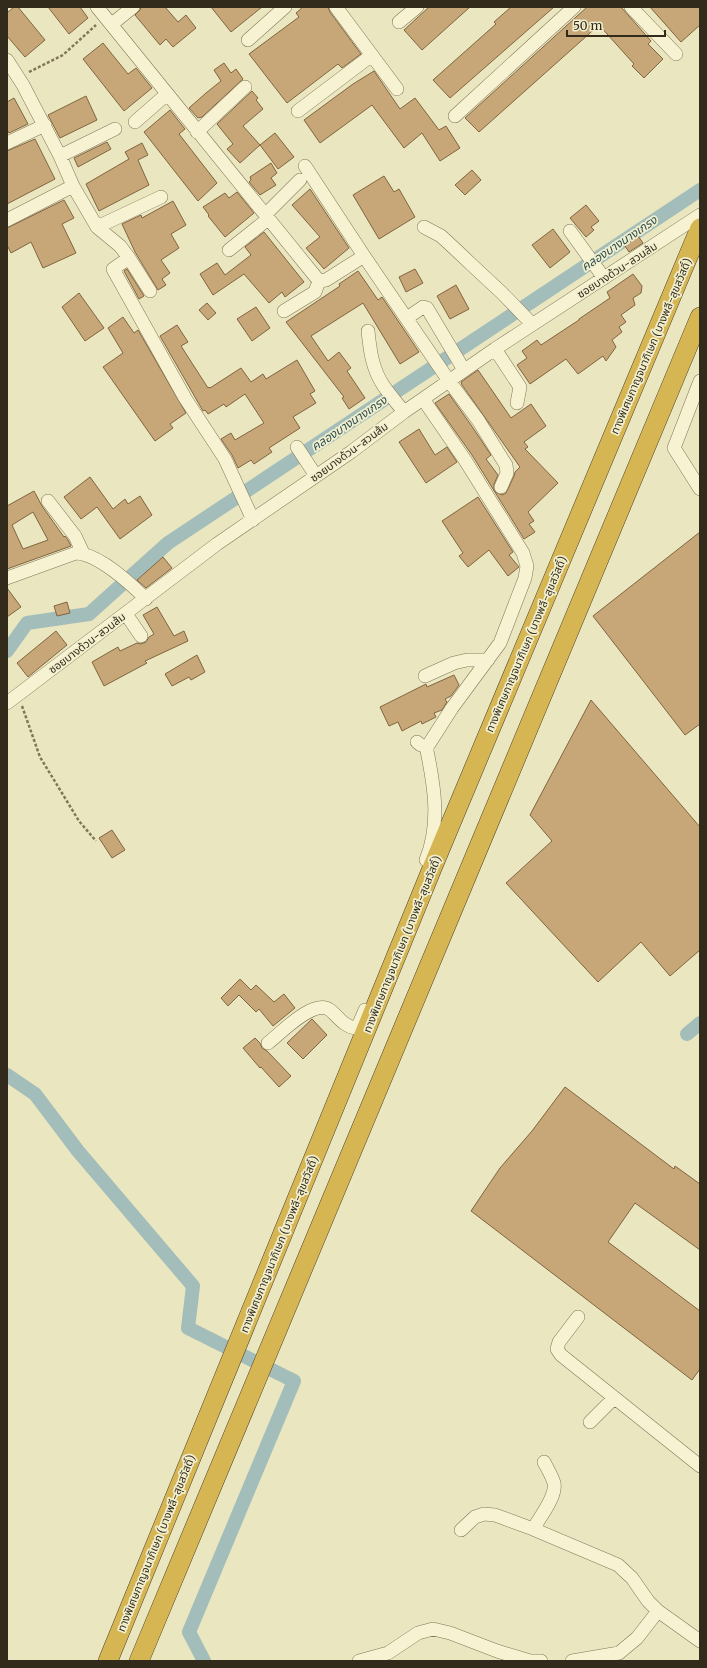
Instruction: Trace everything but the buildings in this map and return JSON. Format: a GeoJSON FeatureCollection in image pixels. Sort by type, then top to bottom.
{"type":"FeatureCollection","features":[{"type":"Feature","properties":{"kind":"highway","name":"ทางพิเศษกาญจนาภิเษก (บางพลี-สุขสวัสดิ์)"},"geometry":{"type":"LineString","coordinates":[[108,1661],[433,866],[700,228]]}},
{"type":"Feature","properties":{"kind":"highway"},"geometry":{"type":"LineString","coordinates":[[139,1661],[700,317]]}},
{"type":"Feature","properties":{"kind":"highway"},"geometry":{"type":"LineString","coordinates":[[97,1661],[140,1583]]}},
{"type":"Feature","properties":{"kind":"street"},"geometry":{"type":"LineString","coordinates":[[133,7],[105,16],[197,132],[319,281]]}},
{"type":"Feature","properties":{"kind":"street"},"geometry":{"type":"LineString","coordinates":[[248,40],[285,7]]}},
{"type":"Feature","properties":{"kind":"street"},"geometry":{"type":"LineString","coordinates":[[336,7],[397,89]]}},
{"type":"Feature","properties":{"kind":"street"},"geometry":{"type":"LineString","coordinates":[[399,22],[417,7]]}},
{"type":"Feature","properties":{"kind":"street"},"geometry":{"type":"LineString","coordinates":[[455,116],[574,7]]}},
{"type":"Feature","properties":{"kind":"street"},"geometry":{"type":"LineString","coordinates":[[631,7],[676,54]]}},
{"type":"Feature","properties":{"kind":"street"},"geometry":{"type":"LineString","coordinates":[[298,111],[372,55]]}},
{"type":"Feature","properties":{"kind":"street"},"geometry":{"type":"LineString","coordinates":[[7,60],[45,125],[73,186],[97,227],[120,246],[150,291]]}},
{"type":"Feature","properties":{"kind":"street"},"geometry":{"type":"LineString","coordinates":[[197,132],[245,87]]}},
{"type":"Feature","properties":{"kind":"street"},"geometry":{"type":"LineString","coordinates":[[135,122],[167,94]]}},
{"type":"Feature","properties":{"kind":"street"},"geometry":{"type":"LineString","coordinates":[[7,143],[45,125]]}},
{"type":"Feature","properties":{"kind":"street"},"geometry":{"type":"LineString","coordinates":[[60,156],[115,129]]}},
{"type":"Feature","properties":{"kind":"street"},"geometry":{"type":"LineString","coordinates":[[305,166],[448,381],[478,420],[506,465],[507,473],[501,487]]}},
{"type":"Feature","properties":{"kind":"street"},"geometry":{"type":"LineString","coordinates":[[229,250],[266,217],[300,180]]}},
{"type":"Feature","properties":{"kind":"street"},"geometry":{"type":"LineString","coordinates":[[7,220],[73,186]]}},
{"type":"Feature","properties":{"kind":"street"},"geometry":{"type":"LineString","coordinates":[[97,227],[161,197]]}},
{"type":"Feature","properties":{"kind":"street","name":"ซอยบางด้วน-สวนส้ม"},"geometry":{"type":"LineString","coordinates":[[12,699],[126,614],[143,597],[253,520],[314,471],[401,408],[423,399],[448,381],[462,365],[494,349],[530,321],[602,274],[700,215]]}},
{"type":"Feature","properties":{"kind":"street"},"geometry":{"type":"LineString","coordinates":[[424,227],[441,236],[530,321]]}},
{"type":"Feature","properties":{"kind":"street"},"geometry":{"type":"LineString","coordinates":[[570,231],[602,274]]}},
{"type":"Feature","properties":{"kind":"street"},"geometry":{"type":"LineString","coordinates":[[319,281],[326,280],[364,256]]}},
{"type":"Feature","properties":{"kind":"street"},"geometry":{"type":"LineString","coordinates":[[129,258],[112,269],[185,398],[225,459],[253,520]]}},
{"type":"Feature","properties":{"kind":"street"},"geometry":{"type":"LineString","coordinates":[[284,311],[315,292],[319,281]]}},
{"type":"Feature","properties":{"kind":"street"},"geometry":{"type":"LineString","coordinates":[[407,318],[426,306],[462,365]]}},
{"type":"Feature","properties":{"kind":"street"},"geometry":{"type":"LineString","coordinates":[[368,331],[370,353],[376,371],[389,393],[401,408]]}},
{"type":"Feature","properties":{"kind":"street"},"geometry":{"type":"LineString","coordinates":[[494,349],[520,387],[517,403]]}},
{"type":"Feature","properties":{"kind":"street"},"geometry":{"type":"LineString","coordinates":[[700,381],[674,448],[700,489]]}},
{"type":"Feature","properties":{"kind":"street"},"geometry":{"type":"LineString","coordinates":[[268,1043],[310,1010],[320,1007],[329,1009],[347,1026],[355,1028],[359,1024],[431,848],[436,816],[435,798],[421,744],[433,740],[452,708],[500,643],[525,578],[527,566],[523,553],[465,460],[423,399]]}},
{"type":"Feature","properties":{"kind":"street"},"geometry":{"type":"LineString","coordinates":[[299,449],[314,471]]}},
{"type":"Feature","properties":{"kind":"street"},"geometry":{"type":"LineString","coordinates":[[48,501],[74,536],[83,553]]}},
{"type":"Feature","properties":{"kind":"street"},"geometry":{"type":"LineString","coordinates":[[7,578],[76,553],[83,553],[106,565],[143,597]]}},
{"type":"Feature","properties":{"kind":"street"},"geometry":{"type":"LineString","coordinates":[[126,614],[141,636]]}},
{"type":"Feature","properties":{"kind":"street"},"geometry":{"type":"LineString","coordinates":[[425,676],[454,663],[466,660],[488,660]]}},
{"type":"Feature","properties":{"kind":"street"},"geometry":{"type":"LineString","coordinates":[[578,1316],[559,1342],[557,1349],[561,1355],[700,1466]]}},
{"type":"Feature","properties":{"kind":"street"},"geometry":{"type":"LineString","coordinates":[[590,1422],[614,1398]]}},
{"type":"Feature","properties":{"kind":"street"},"geometry":{"type":"LineString","coordinates":[[533,1529],[554,1491],[554,1482],[544,1462]]}},
{"type":"Feature","properties":{"kind":"street"},"geometry":{"type":"LineString","coordinates":[[461,1530],[475,1517],[484,1514],[495,1515],[533,1529],[618,1566],[632,1578],[648,1601],[658,1611],[700,1641]]}},
{"type":"Feature","properties":{"kind":"street"},"geometry":{"type":"LineString","coordinates":[[572,1661],[619,1653],[637,1638],[658,1611]]}},
{"type":"Feature","properties":{"kind":"street"},"geometry":{"type":"LineString","coordinates":[[360,1661],[388,1653],[418,1633],[433,1629],[450,1633],[497,1651],[530,1661],[541,1661]]}},
{"type":"Feature","properties":{"kind":"path"},"geometry":{"type":"LineString","coordinates":[[18,77],[64,55],[105,16]]}},
{"type":"Feature","properties":{"kind":"path"},"geometry":{"type":"LineString","coordinates":[[12,699],[40,757],[79,821],[96,840]]}},
{"type":"Feature","properties":{"kind":"waterway","name":"คลองบางนางเกรง"},"geometry":{"type":"LineString","coordinates":[[7,651],[27,623],[89,614],[168,543],[700,190]]}},
{"type":"Feature","properties":{"kind":"waterway"},"geometry":{"type":"LineString","coordinates":[[687,1034],[700,1023]]}},
{"type":"Feature","properties":{"kind":"waterway"},"geometry":{"type":"LineString","coordinates":[[7,1075],[35,1094],[78,1151],[193,1286],[188,1328],[294,1381],[189,1632],[204,1661]]}}]}
